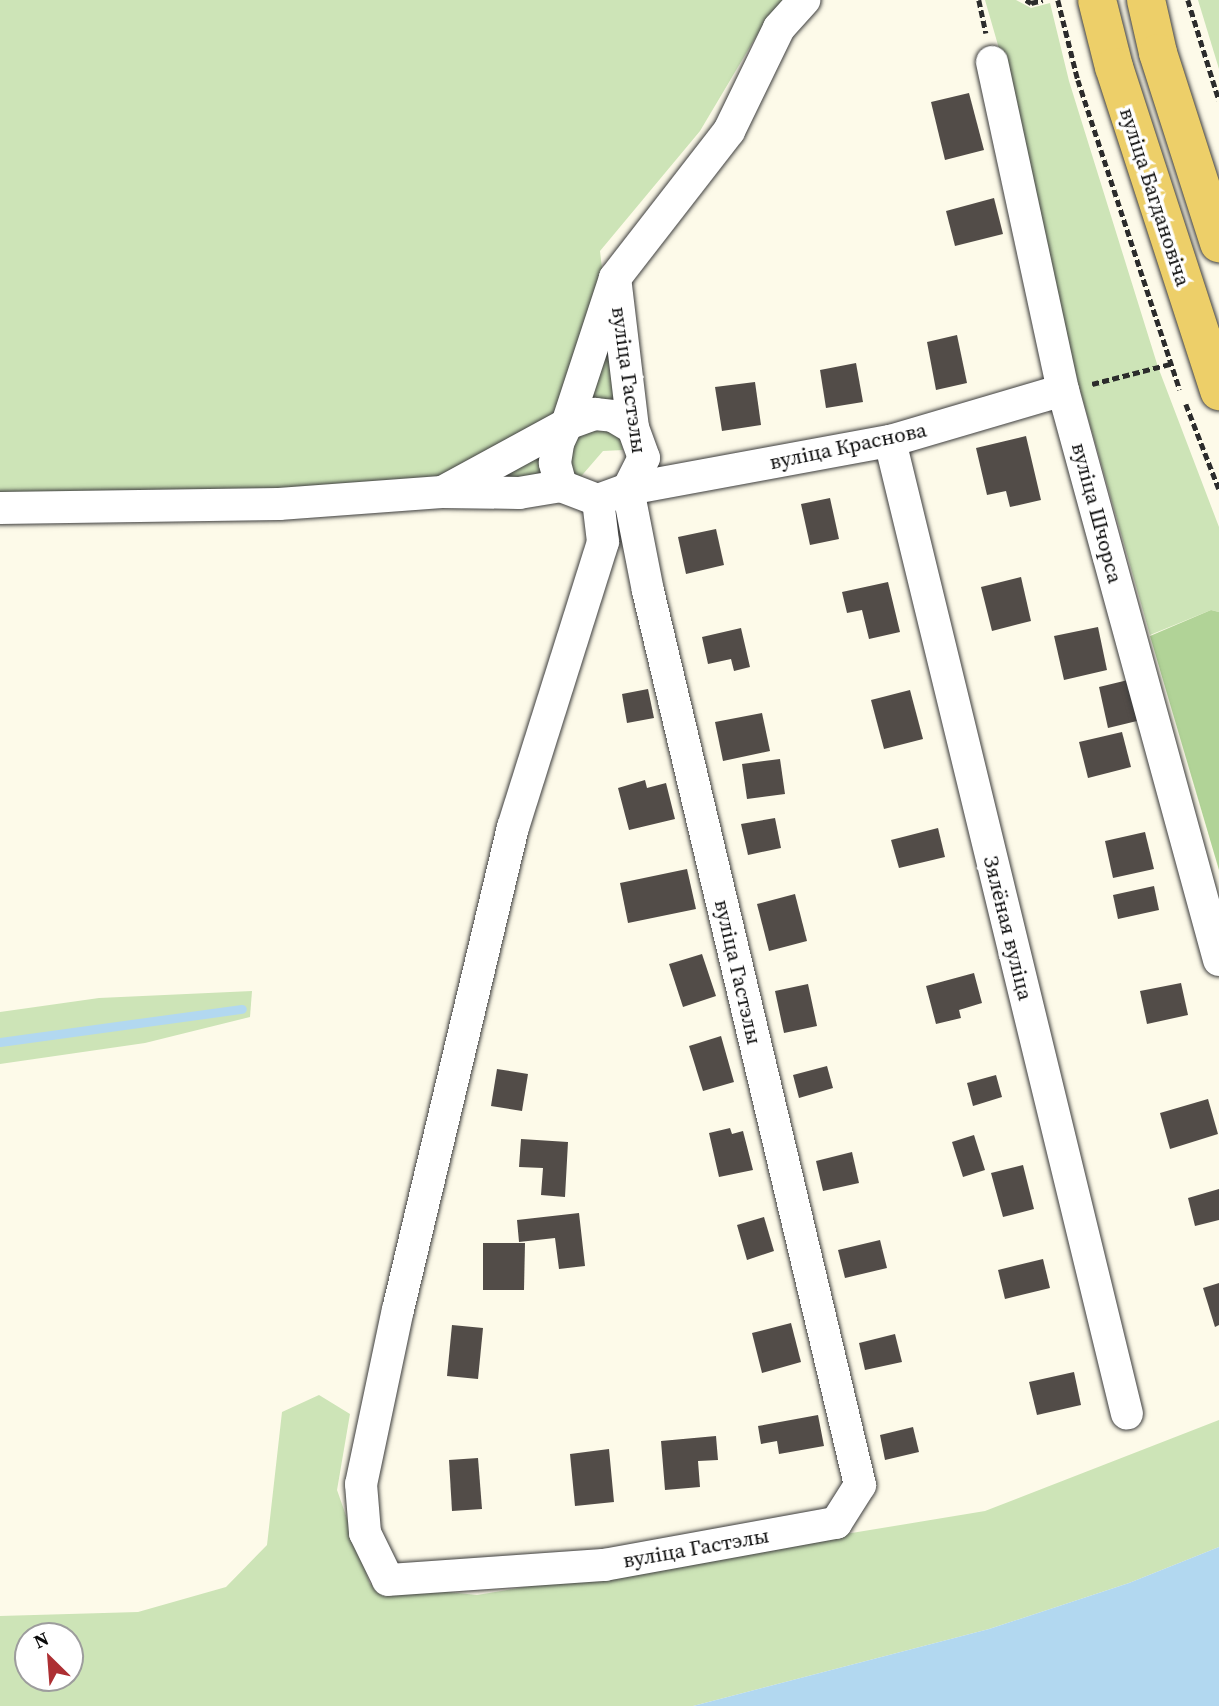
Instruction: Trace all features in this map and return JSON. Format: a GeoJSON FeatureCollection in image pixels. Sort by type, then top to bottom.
{"type":"FeatureCollection","features":[{"type":"Feature","properties":{"kind":"main road","name":"вуліца Багдановіча"},"geometry":{"type":"LineString","coordinates":[[1097,0],[1114,68],[1219,391]]}},
{"type":"Feature","properties":{"kind":"main road"},"geometry":{"type":"LineString","coordinates":[[1146,0],[1158,53],[1219,243]]}},
{"type":"Feature","properties":{"kind":"street","name":"вуліца Гастэлы"},"geometry":{"type":"LineString","coordinates":[[561,486],[555,463],[558,443],[567,424],[615,278],[729,131],[779,28],[804,0]]}},
{"type":"Feature","properties":{"kind":"street","name":"вуліца Шчорса"},"geometry":{"type":"LineString","coordinates":[[992,62],[1063,390],[1219,960]]}},
{"type":"Feature","properties":{"kind":"street","name":"вуліца Гастэлы"},"geometry":{"type":"LineString","coordinates":[[598,499],[603,542],[513,827],[398,1309],[361,1484],[365,1533],[388,1580],[604,1565],[835,1523],[860,1485],[651,604],[628,489],[644,458],[633,428],[615,278]]}},
{"type":"Feature","properties":{"kind":"street","name":"вуліца Краснова"},"geometry":{"type":"LineString","coordinates":[[628,489],[890,441],[1063,390]]}},
{"type":"Feature","properties":{"kind":"street"},"geometry":{"type":"LineString","coordinates":[[442,492],[567,424],[595,414],[613,416],[633,428]]}},
{"type":"Feature","properties":{"kind":"street","name":"Зялёная вуліца"},"geometry":{"type":"LineString","coordinates":[[890,441],[1127,1414]]}},
{"type":"Feature","properties":{"kind":"street"},"geometry":{"type":"LineString","coordinates":[[0,508],[279,504],[442,492],[519,492],[561,486],[598,499],[628,489]]}},
{"type":"Feature","properties":{"kind":"path"},"geometry":{"type":"LineString","coordinates":[[979,0],[982,16]]}},
{"type":"Feature","properties":{"kind":"path"},"geometry":{"type":"LineString","coordinates":[[1026,0],[1031,3],[1043,0]]}},
{"type":"Feature","properties":{"kind":"path"},"geometry":{"type":"LineString","coordinates":[[1188,0],[1219,100]]}},
{"type":"Feature","properties":{"kind":"path"},"geometry":{"type":"LineString","coordinates":[[1096,383],[1170,364]]}},
{"type":"Feature","properties":{"kind":"green space"},"geometry":{"type":"Polygon","coordinates":[[[0,0],[783,0],[766,20],[700,131],[600,251],[623,450],[603,451],[558,503],[0,524],[0,0]]]}},
{"type":"Feature","properties":{"kind":"green space"},"geometry":{"type":"Polygon","coordinates":[[[985,0],[1016,0],[1031,8],[1050,3],[1069,81],[1158,367],[1219,527],[1219,612],[1211,610],[1150,635],[1079,386],[1002,59],[985,0]]]}},
{"type":"Feature","properties":{"kind":"green space"},"geometry":{"type":"Polygon","coordinates":[[[1198,0],[1219,0],[1219,69],[1198,0]]]}},
{"type":"Feature","properties":{"kind":"green space"},"geometry":{"type":"Polygon","coordinates":[[[1211,610],[1219,612],[1219,870],[1150,636],[1211,610]]]}},
{"type":"Feature","properties":{"kind":"green space"},"geometry":{"type":"Polygon","coordinates":[[[252,991],[250,1017],[145,1043],[0,1064],[0,1012],[99,998],[252,991]]]}},
{"type":"Feature","properties":{"kind":"green space"},"geometry":{"type":"Polygon","coordinates":[[[319,1395],[350,1414],[337,1490],[370,1584],[477,1595],[985,1511],[1219,1420],[1219,1547],[1129,1583],[989,1629],[693,1706],[0,1706],[0,1616],[138,1612],[226,1587],[267,1545],[282,1412],[319,1395]]]}},
{"type":"Feature","properties":{"kind":"water"},"geometry":{"type":"Polygon","coordinates":[[[1219,1547],[1219,1706],[693,1706],[989,1629],[1129,1583],[1219,1547]]]}},
{"type":"Feature","properties":{"kind":"building"},"geometry":{"type":"Polygon","coordinates":[[[969,93],[984,150],[945,160],[931,102],[969,93]]]}},
{"type":"Feature","properties":{"kind":"building"},"geometry":{"type":"Polygon","coordinates":[[[994,198],[1003,234],[955,246],[946,211],[994,198]]]}},
{"type":"Feature","properties":{"kind":"building"},"geometry":{"type":"Polygon","coordinates":[[[957,335],[967,383],[936,390],[927,342],[957,335]]]}},
{"type":"Feature","properties":{"kind":"building"},"geometry":{"type":"Polygon","coordinates":[[[856,363],[863,402],[826,408],[820,370],[856,363]]]}},
{"type":"Feature","properties":{"kind":"building"},"geometry":{"type":"Polygon","coordinates":[[[755,382],[761,425],[722,431],[715,387],[755,382]]]}},
{"type":"Feature","properties":{"kind":"building"},"geometry":{"type":"Polygon","coordinates":[[[1026,436],[1041,500],[1010,507],[1006,491],[987,495],[976,448],[1026,436]]]}},
{"type":"Feature","properties":{"kind":"building"},"geometry":{"type":"Polygon","coordinates":[[[830,498],[839,539],[810,545],[801,504],[830,498]]]}},
{"type":"Feature","properties":{"kind":"building"},"geometry":{"type":"Polygon","coordinates":[[[716,529],[724,565],[686,574],[678,537],[716,529]]]}},
{"type":"Feature","properties":{"kind":"building"},"geometry":{"type":"Polygon","coordinates":[[[1021,577],[1031,621],[992,631],[981,587],[1021,577]]]}},
{"type":"Feature","properties":{"kind":"building"},"geometry":{"type":"Polygon","coordinates":[[[888,582],[900,632],[869,639],[862,610],[847,613],[842,592],[888,582]]]}},
{"type":"Feature","properties":{"kind":"building"},"geometry":{"type":"Polygon","coordinates":[[[1098,627],[1107,670],[1064,680],[1054,636],[1098,627]]]}},
{"type":"Feature","properties":{"kind":"building"},"geometry":{"type":"Polygon","coordinates":[[[741,628],[750,667],[734,671],[731,659],[708,664],[702,637],[741,628]]]}},
{"type":"Feature","properties":{"kind":"building"},"geometry":{"type":"Polygon","coordinates":[[[1128,680],[1137,721],[1108,728],[1099,687],[1128,680]]]}},
{"type":"Feature","properties":{"kind":"building"},"geometry":{"type":"Polygon","coordinates":[[[648,689],[654,718],[627,723],[622,694],[648,689]]]}},
{"type":"Feature","properties":{"kind":"building"},"geometry":{"type":"Polygon","coordinates":[[[910,690],[923,739],[884,749],[871,700],[910,690]]]}},
{"type":"Feature","properties":{"kind":"building"},"geometry":{"type":"Polygon","coordinates":[[[762,713],[770,751],[723,761],[715,722],[762,713]]]}},
{"type":"Feature","properties":{"kind":"building"},"geometry":{"type":"Polygon","coordinates":[[[1122,732],[1131,767],[1088,778],[1079,742],[1122,732]]]}},
{"type":"Feature","properties":{"kind":"building"},"geometry":{"type":"Polygon","coordinates":[[[780,759],[785,794],[747,799],[742,764],[780,759]]]}},
{"type":"Feature","properties":{"kind":"building"},"geometry":{"type":"Polygon","coordinates":[[[645,780],[647,788],[666,783],[675,819],[629,830],[618,788],[645,780]]]}},
{"type":"Feature","properties":{"kind":"building"},"geometry":{"type":"Polygon","coordinates":[[[775,818],[781,848],[748,855],[741,824],[775,818]]]}},
{"type":"Feature","properties":{"kind":"building"},"geometry":{"type":"Polygon","coordinates":[[[938,828],[945,857],[899,868],[891,840],[938,828]]]}},
{"type":"Feature","properties":{"kind":"building"},"geometry":{"type":"Polygon","coordinates":[[[1145,832],[1154,869],[1113,878],[1105,841],[1145,832]]]}},
{"type":"Feature","properties":{"kind":"building"},"geometry":{"type":"Polygon","coordinates":[[[687,869],[696,909],[628,923],[620,883],[687,869]]]}},
{"type":"Feature","properties":{"kind":"building"},"geometry":{"type":"Polygon","coordinates":[[[1154,886],[1159,910],[1118,919],[1113,895],[1154,886]]]}},
{"type":"Feature","properties":{"kind":"building"},"geometry":{"type":"Polygon","coordinates":[[[795,894],[807,941],[769,951],[757,904],[795,894]]]}},
{"type":"Feature","properties":{"kind":"building"},"geometry":{"type":"Polygon","coordinates":[[[702,954],[716,996],[683,1007],[669,964],[702,954]]]}},
{"type":"Feature","properties":{"kind":"building"},"geometry":{"type":"Polygon","coordinates":[[[974,973],[982,1003],[959,1010],[961,1018],[936,1024],[926,986],[974,973]]]}},
{"type":"Feature","properties":{"kind":"building"},"geometry":{"type":"Polygon","coordinates":[[[1181,983],[1188,1015],[1147,1024],[1140,991],[1181,983]]]}},
{"type":"Feature","properties":{"kind":"building"},"geometry":{"type":"Polygon","coordinates":[[[808,984],[817,1026],[784,1033],[775,991],[808,984]]]}},
{"type":"Feature","properties":{"kind":"building"},"geometry":{"type":"Polygon","coordinates":[[[721,1036],[734,1082],[703,1091],[689,1046],[721,1036]]]}},
{"type":"Feature","properties":{"kind":"building"},"geometry":{"type":"Polygon","coordinates":[[[827,1066],[833,1088],[799,1098],[793,1075],[827,1066]]]}},
{"type":"Feature","properties":{"kind":"building"},"geometry":{"type":"Polygon","coordinates":[[[497,1069],[528,1074],[522,1111],[491,1106],[497,1069]]]}},
{"type":"Feature","properties":{"kind":"building"},"geometry":{"type":"Polygon","coordinates":[[[996,1075],[1002,1097],[973,1106],[967,1083],[996,1075]]]}},
{"type":"Feature","properties":{"kind":"building"},"geometry":{"type":"Polygon","coordinates":[[[1208,1099],[1218,1134],[1170,1149],[1160,1113],[1208,1099]]]}},
{"type":"Feature","properties":{"kind":"building"},"geometry":{"type":"Polygon","coordinates":[[[730,1128],[732,1134],[743,1131],[753,1170],[719,1177],[709,1133],[730,1128]]]}},
{"type":"Feature","properties":{"kind":"building"},"geometry":{"type":"Polygon","coordinates":[[[974,1135],[985,1170],[963,1177],[952,1142],[974,1135]]]}},
{"type":"Feature","properties":{"kind":"building"},"geometry":{"type":"Polygon","coordinates":[[[521,1139],[568,1142],[565,1197],[541,1195],[543,1168],[519,1167],[521,1139]]]}},
{"type":"Feature","properties":{"kind":"building"},"geometry":{"type":"Polygon","coordinates":[[[852,1152],[859,1183],[823,1191],[816,1161],[852,1152]]]}},
{"type":"Feature","properties":{"kind":"building"},"geometry":{"type":"Polygon","coordinates":[[[1023,1165],[1034,1209],[1003,1217],[991,1173],[1023,1165]]]}},
{"type":"Feature","properties":{"kind":"building"},"geometry":{"type":"Polygon","coordinates":[[[1219,1189],[1219,1220],[1195,1226],[1188,1198],[1219,1189]]]}},
{"type":"Feature","properties":{"kind":"building"},"geometry":{"type":"Polygon","coordinates":[[[579,1213],[585,1266],[559,1269],[555,1238],[519,1242],[517,1220],[579,1213]]]}},
{"type":"Feature","properties":{"kind":"building"},"geometry":{"type":"Polygon","coordinates":[[[764,1217],[774,1251],[747,1260],[737,1225],[764,1217]]]}},
{"type":"Feature","properties":{"kind":"building"},"geometry":{"type":"Polygon","coordinates":[[[880,1240],[887,1268],[845,1278],[838,1250],[880,1240]]]}},
{"type":"Feature","properties":{"kind":"building"},"geometry":{"type":"Polygon","coordinates":[[[483,1243],[525,1243],[524,1290],[483,1290],[483,1243]]]}},
{"type":"Feature","properties":{"kind":"building"},"geometry":{"type":"Polygon","coordinates":[[[1043,1259],[1050,1288],[1005,1299],[998,1270],[1043,1259]]]}},
{"type":"Feature","properties":{"kind":"building"},"geometry":{"type":"Polygon","coordinates":[[[1219,1283],[1219,1325],[1215,1327],[1203,1288],[1219,1283]]]}},
{"type":"Feature","properties":{"kind":"building"},"geometry":{"type":"Polygon","coordinates":[[[791,1323],[801,1362],[762,1373],[752,1333],[791,1323]]]}},
{"type":"Feature","properties":{"kind":"building"},"geometry":{"type":"Polygon","coordinates":[[[452,1325],[483,1328],[478,1379],[447,1376],[452,1325]]]}},
{"type":"Feature","properties":{"kind":"building"},"geometry":{"type":"Polygon","coordinates":[[[895,1334],[902,1362],[865,1370],[859,1343],[895,1334]]]}},
{"type":"Feature","properties":{"kind":"building"},"geometry":{"type":"Polygon","coordinates":[[[1074,1372],[1081,1405],[1037,1415],[1029,1382],[1074,1372]]]}},
{"type":"Feature","properties":{"kind":"building"},"geometry":{"type":"Polygon","coordinates":[[[818,1415],[824,1446],[779,1454],[777,1441],[761,1444],[758,1426],[818,1415]]]}},
{"type":"Feature","properties":{"kind":"building"},"geometry":{"type":"Polygon","coordinates":[[[913,1427],[919,1452],[885,1460],[880,1435],[913,1427]]]}},
{"type":"Feature","properties":{"kind":"building"},"geometry":{"type":"Polygon","coordinates":[[[716,1436],[718,1460],[698,1461],[700,1487],[665,1490],[661,1441],[716,1436]]]}},
{"type":"Feature","properties":{"kind":"building"},"geometry":{"type":"Polygon","coordinates":[[[609,1449],[614,1502],[575,1506],[570,1454],[609,1449]]]}},
{"type":"Feature","properties":{"kind":"building"},"geometry":{"type":"Polygon","coordinates":[[[478,1458],[482,1509],[452,1511],[449,1460],[478,1458]]]}},
{"type":"Feature","properties":{"kind":"waterway"},"geometry":{"type":"LineString","coordinates":[[0,1042],[242,1009]]}}]}
